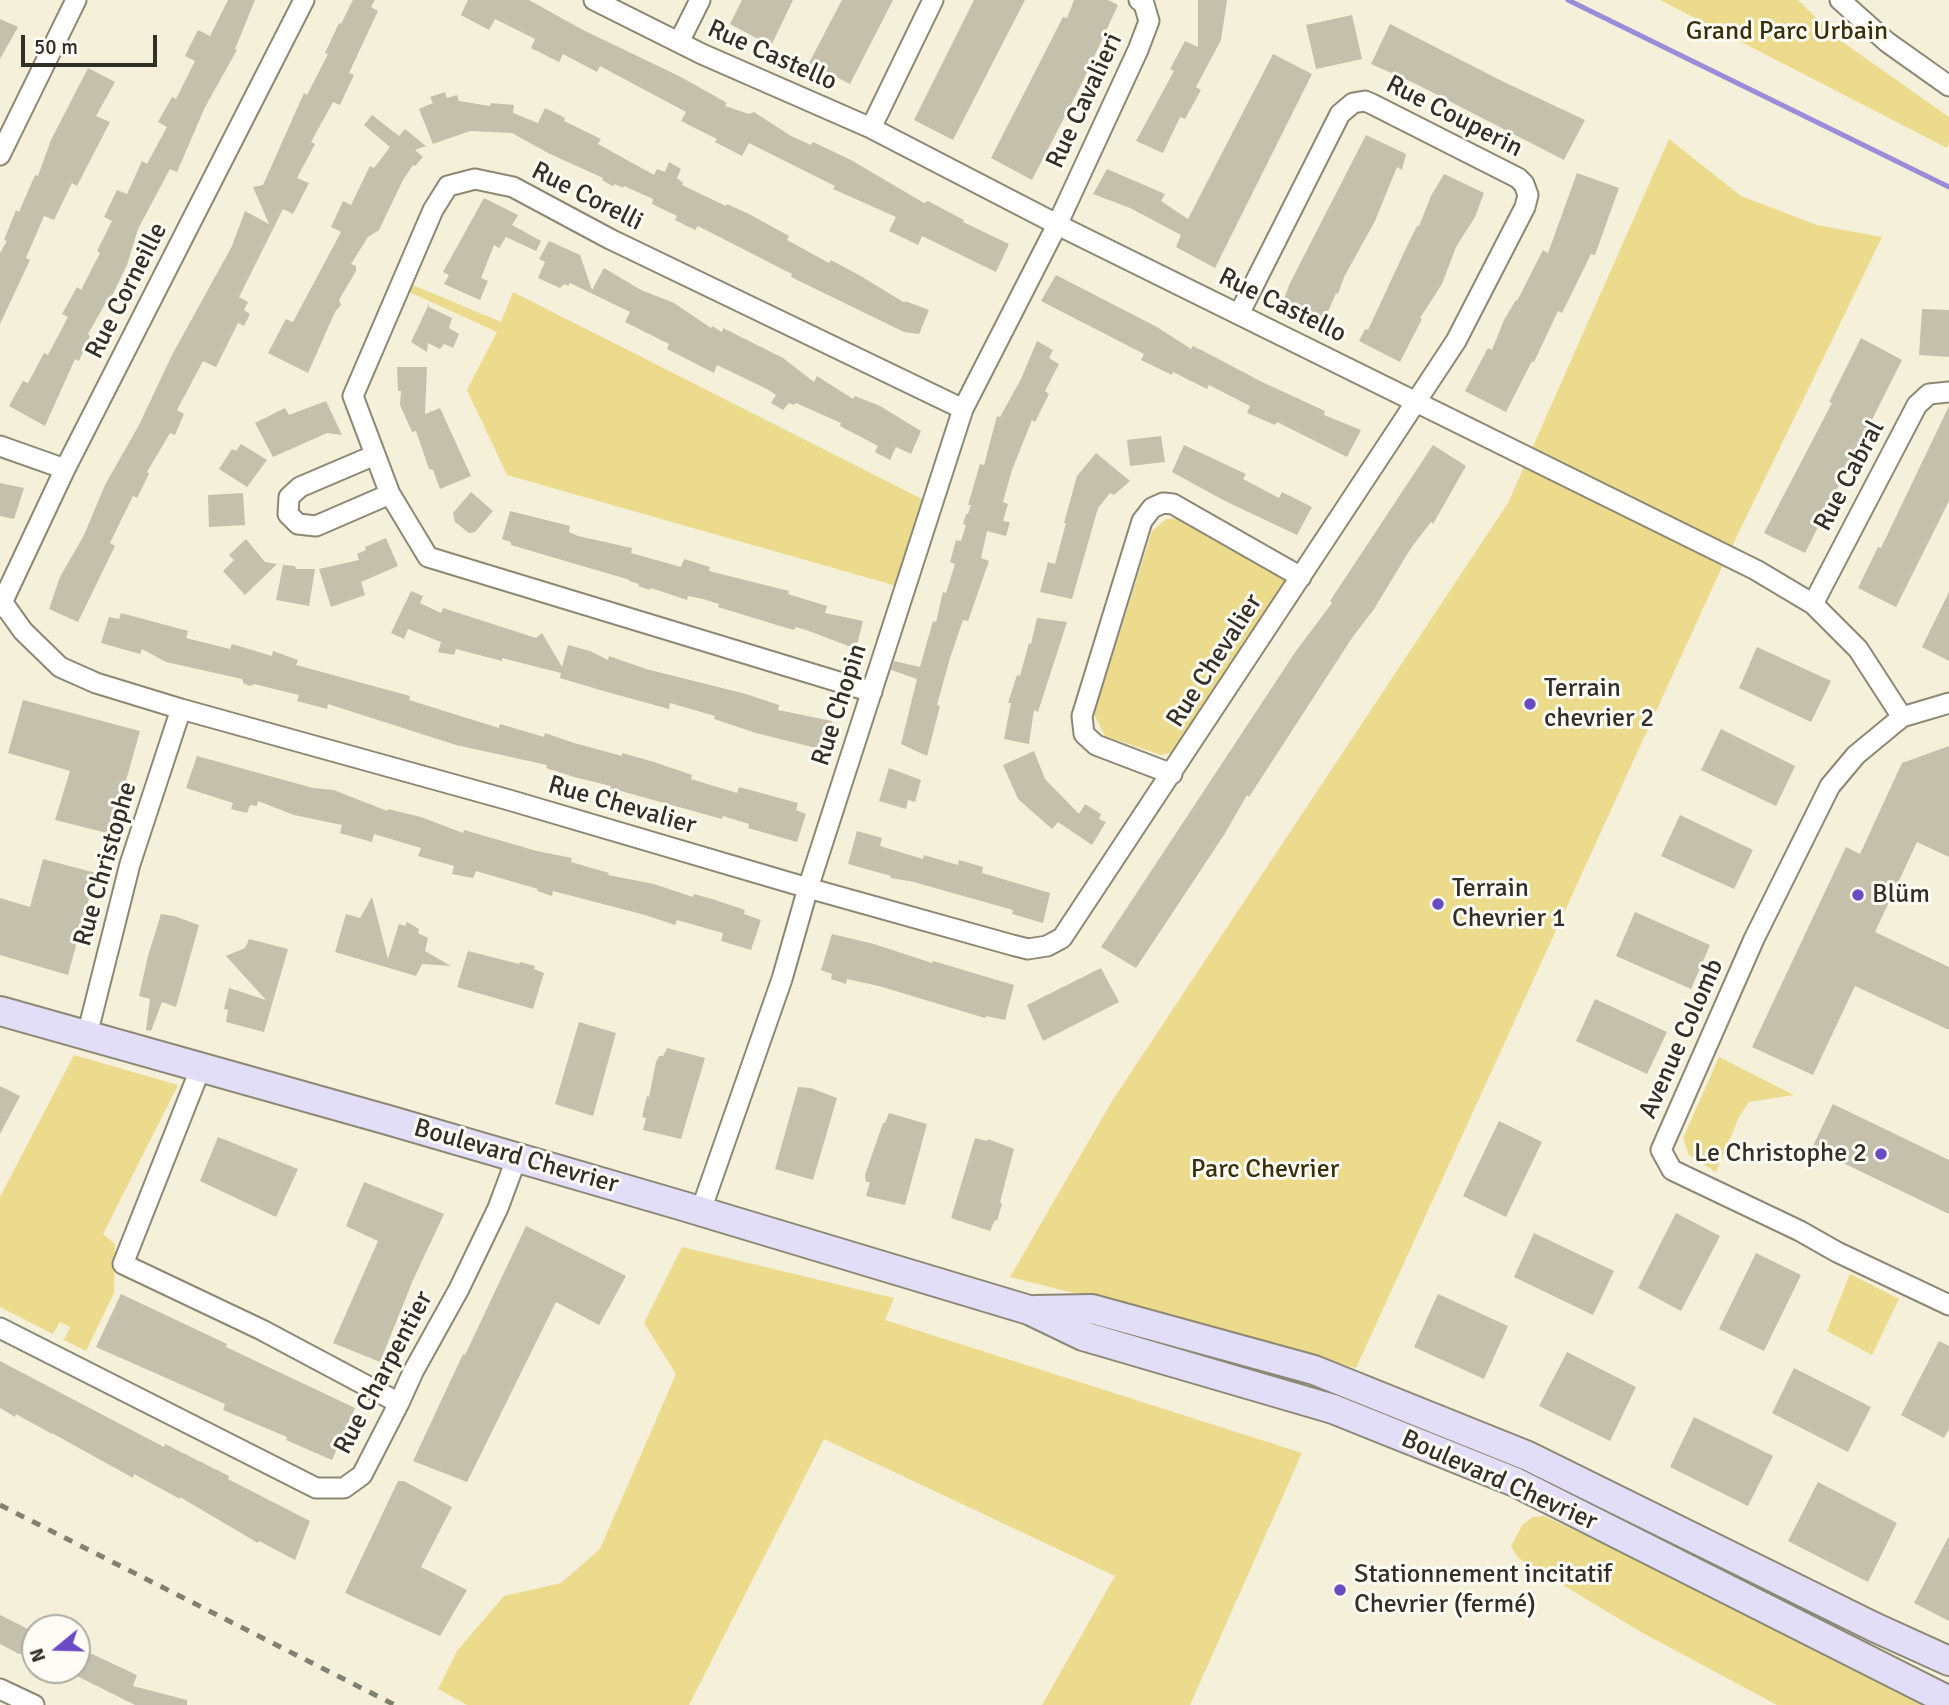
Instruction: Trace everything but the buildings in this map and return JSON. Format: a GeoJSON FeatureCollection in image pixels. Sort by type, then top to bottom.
{"type":"FeatureCollection","features":[{"type":"Feature","properties":{"kind":"street"},"geometry":{"type":"LineString","coordinates":[[0,155],[76,0]]}},
{"type":"Feature","properties":{"kind":"street","name":"Rue Corneille"},"geometry":{"type":"LineString","coordinates":[[2,605],[65,469],[304,0]]}},
{"type":"Feature","properties":{"kind":"street","name":"Rue Castello"},"geometry":{"type":"LineString","coordinates":[[594,0],[702,54],[871,128],[1057,225],[1756,569],[1813,604],[1858,649],[1902,717]]}},
{"type":"Feature","properties":{"kind":"street"},"geometry":{"type":"LineString","coordinates":[[679,42],[700,0]]}},
{"type":"Feature","properties":{"kind":"street"},"geometry":{"type":"LineString","coordinates":[[871,128],[933,0]]}},
{"type":"Feature","properties":{"kind":"street","name":"Rue Cavalieri"},"geometry":{"type":"LineString","coordinates":[[1057,225],[1149,21],[1144,4],[1139,0]]}},
{"type":"Feature","properties":{"kind":"street"},"geometry":{"type":"LineString","coordinates":[[1840,0],[1887,42],[1949,86]]}},
{"type":"Feature","properties":{"kind":"street","name":"Rue Couperin"},"geometry":{"type":"LineString","coordinates":[[1240,314],[1340,114],[1353,103],[1365,101],[1372,104],[1518,178],[1524,184],[1528,195],[1465,325],[1415,401]]}},
{"type":"Feature","properties":{"kind":"street","name":"Rue Corelli"},"geometry":{"type":"LineString","coordinates":[[872,692],[428,557],[390,494],[353,396],[433,210],[448,186],[475,179],[513,187],[610,239],[963,409]]}},
{"type":"Feature","properties":{"kind":"street","name":"Rue Chopin"},"geometry":{"type":"LineString","coordinates":[[700,1213],[782,979],[808,888],[963,409],[1057,225]]}},
{"type":"Feature","properties":{"kind":"street","name":"Rue Cabral"},"geometry":{"type":"LineString","coordinates":[[1813,604],[1917,405],[1929,394],[1949,392]]}},
{"type":"Feature","properties":{"kind":"street","name":"Rue Chevalier"},"geometry":{"type":"LineString","coordinates":[[2,605],[23,631],[61,667],[96,682],[181,709],[1028,949],[1047,946],[1062,938],[1415,401]]}},
{"type":"Feature","properties":{"kind":"street"},"geometry":{"type":"LineString","coordinates":[[0,446],[65,469]]}},
{"type":"Feature","properties":{"kind":"street"},"geometry":{"type":"LineString","coordinates":[[376,455],[300,487],[289,497],[288,514],[298,524],[316,526],[390,494]]}},
{"type":"Feature","properties":{"kind":"street","name":"Rue Chevalier"},"geometry":{"type":"LineString","coordinates":[[1172,774],[1096,745],[1084,734],[1082,716],[1143,521],[1152,508],[1164,503],[1173,504],[1301,577]]}},
{"type":"Feature","properties":{"kind":"street","name":"Avenue Colomb"},"geometry":{"type":"LineString","coordinates":[[1949,703],[1902,717],[1856,755],[1830,786],[1754,939],[1661,1150],[1671,1170],[1949,1305]]}},
{"type":"Feature","properties":{"kind":"street","name":"Rue Christophe"},"geometry":{"type":"LineString","coordinates":[[87,1035],[130,864],[181,709]]}},
{"type":"Feature","properties":{"kind":"street","name":"Boulevard Chevrier"},"geometry":{"type":"LineString","coordinates":[[0,1011],[517,1157],[1029,1310],[1083,1336],[1333,1409],[1515,1482],[1949,1701]]}},
{"type":"Feature","properties":{"kind":"street"},"geometry":{"type":"LineString","coordinates":[[201,1067],[123,1264],[262,1330],[399,1403]]}},
{"type":"Feature","properties":{"kind":"street","name":"Rue Charpentier"},"geometry":{"type":"LineString","coordinates":[[0,1328],[316,1488],[344,1488],[362,1475],[498,1208],[517,1157]]}},
{"type":"Feature","properties":{"kind":"street","name":"Boulevard Chevrier"},"geometry":{"type":"LineString","coordinates":[[1029,1310],[1092,1309],[1314,1370],[1528,1455],[1874,1627],[1949,1661]]}},
{"type":"Feature","properties":{"kind":"street"},"geometry":{"type":"LineString","coordinates":[[0,1689],[34,1705]]}},
{"type":"Feature","properties":{"kind":"green space","name":"Grand Parc Urbain"},"geometry":{"type":"Polygon","coordinates":[[[1660,0],[1798,0],[1834,36],[1949,117],[1947,148],[1660,0]]]}},
{"type":"Feature","properties":{"kind":"green space","name":"Parc Chevrier"},"geometry":{"type":"Polygon","coordinates":[[[1669,139],[1741,196],[1817,225],[1882,237],[1721,569],[1356,1368],[1206,1326],[1010,1277],[1112,1101],[1508,503],[1669,139]]]}},
{"type":"Feature","properties":{"kind":"green space"},"geometry":{"type":"Polygon","coordinates":[[[408,283],[501,322],[513,292],[928,502],[900,587],[507,475],[467,390],[497,332],[405,290],[408,283]]]}},
{"type":"Feature","properties":{"kind":"green space"},"geometry":{"type":"Polygon","coordinates":[[[1183,518],[1295,580],[1177,752],[1161,755],[1105,736],[1094,714],[1152,531],[1166,519],[1183,518]]]}},
{"type":"Feature","properties":{"kind":"green space"},"geometry":{"type":"Polygon","coordinates":[[[74,1055],[178,1085],[103,1234],[115,1244],[114,1293],[86,1351],[64,1340],[70,1327],[60,1322],[53,1334],[0,1307],[0,1197],[74,1055]]]}},
{"type":"Feature","properties":{"kind":"green space"},"geometry":{"type":"Polygon","coordinates":[[[1719,1057],[1794,1095],[1749,1102],[1739,1117],[1716,1172],[1689,1155],[1683,1138],[1719,1057]]]}},
{"type":"Feature","properties":{"kind":"green space"},"geometry":{"type":"Polygon","coordinates":[[[682,1247],[894,1298],[885,1320],[1302,1453],[1190,1705],[1042,1705],[1115,1576],[824,1439],[689,1705],[467,1705],[438,1689],[457,1651],[504,1596],[561,1583],[600,1549],[676,1374],[644,1323],[682,1247]]]}},
{"type":"Feature","properties":{"kind":"green space"},"geometry":{"type":"Polygon","coordinates":[[[1850,1274],[1899,1299],[1872,1355],[1827,1331],[1850,1274]]]}},
{"type":"Feature","properties":{"kind":"green space"},"geometry":{"type":"Polygon","coordinates":[[[1544,1516],[1642,1562],[1922,1705],[1777,1705],[1641,1632],[1518,1558],[1511,1546],[1523,1524],[1533,1517],[1544,1516]]]}},
{"type":"Feature","properties":{"kind":"waterway"},"geometry":{"type":"LineString","coordinates":[[1568,0],[1949,187]]}},
{"type":"Feature","properties":{"kind":"railway"},"geometry":{"type":"LineString","coordinates":[[0,1505],[395,1705]]}},
{"type":"Feature","properties":{"kind":"place","name":"Terrain chevrier 2"},"geometry":{"type":"Point","coordinates":[1530,704]}},
{"type":"Feature","properties":{"kind":"place","name":"Blüm"},"geometry":{"type":"Point","coordinates":[1858,895]}},
{"type":"Feature","properties":{"kind":"place","name":"Terrain Chevrier 1"},"geometry":{"type":"Point","coordinates":[1438,904]}},
{"type":"Feature","properties":{"kind":"place","name":"Le Christophe 2"},"geometry":{"type":"Point","coordinates":[1881,1154]}},
{"type":"Feature","properties":{"kind":"place","name":"Stationnement incitatif Chevrier (fermé)"},"geometry":{"type":"Point","coordinates":[1340,1590]}}]}
